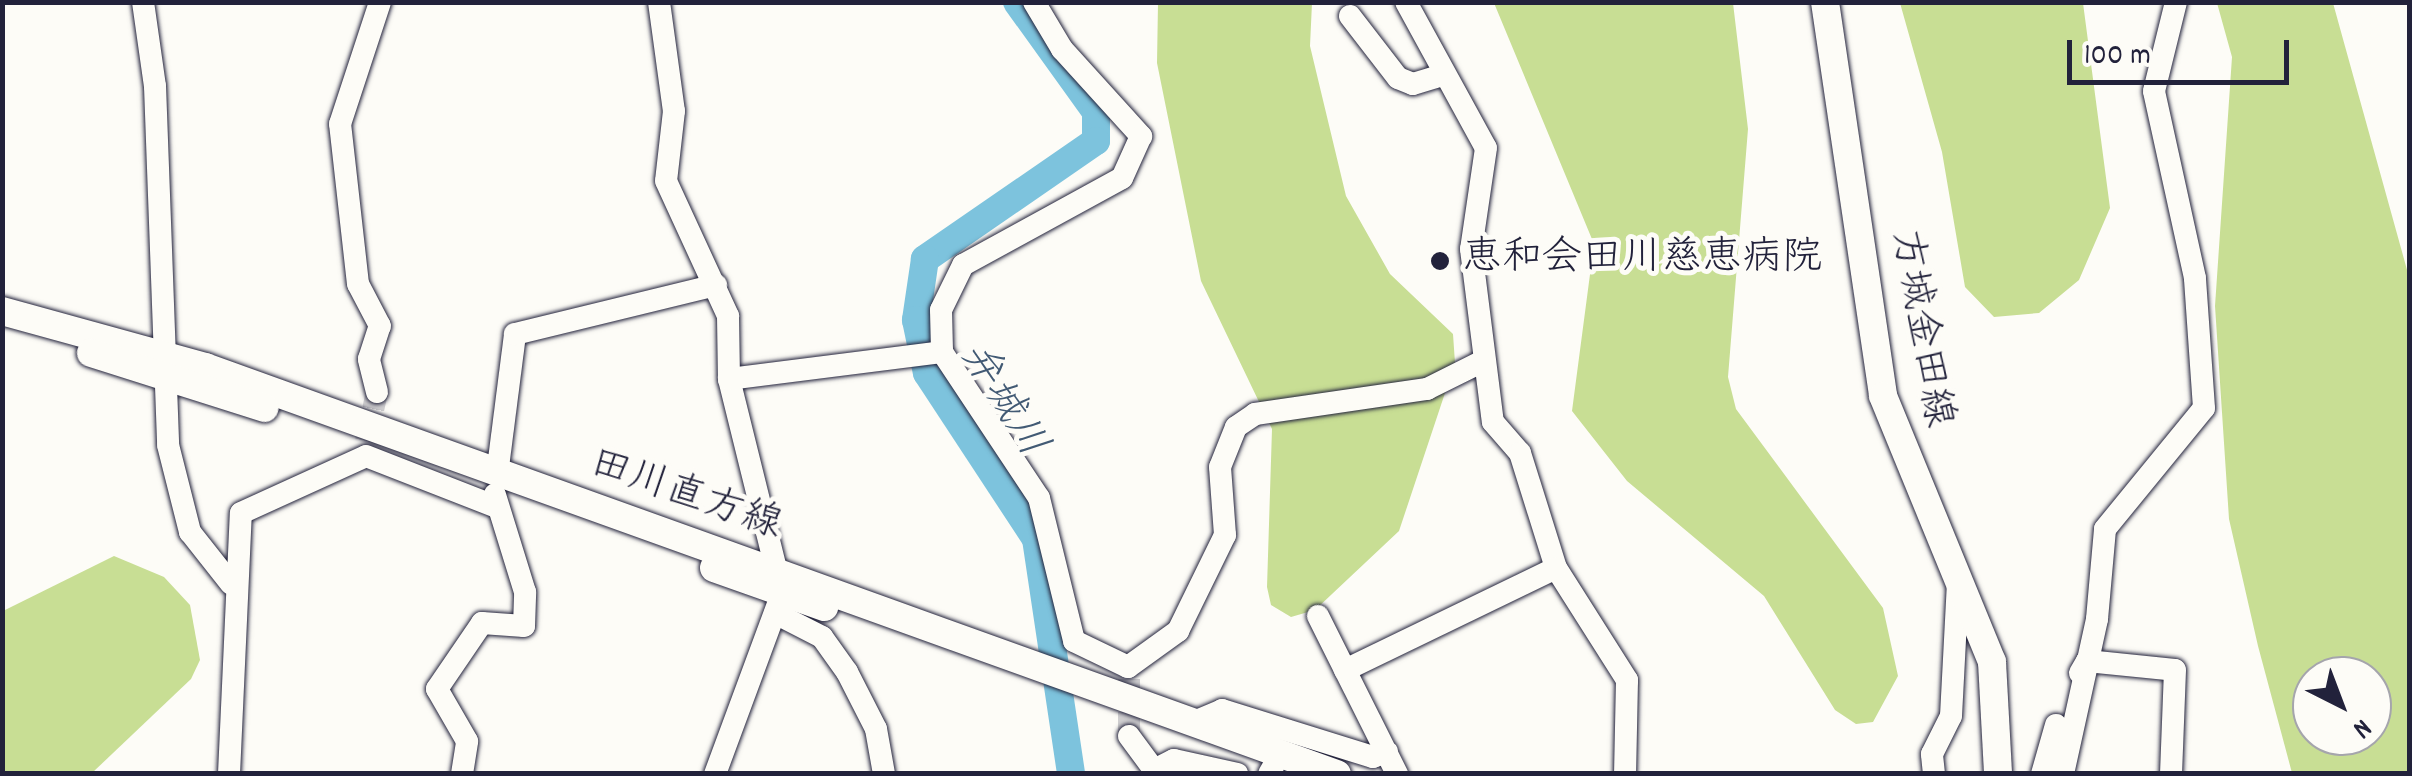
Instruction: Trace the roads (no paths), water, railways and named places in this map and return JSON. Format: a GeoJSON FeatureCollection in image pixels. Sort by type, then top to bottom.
{"type":"FeatureCollection","features":[{"type":"Feature","properties":{"kind":"main road","name":"方城金田線"},"geometry":{"type":"LineString","coordinates":[[1825,2],[1883,396],[1992,662],[1998,774]]}},
{"type":"Feature","properties":{"kind":"main road","name":"田川直方線"},"geometry":{"type":"LineString","coordinates":[[2,311],[164,365],[779,603],[1002,661]]}},
{"type":"Feature","properties":{"kind":"main road","name":"田川直方線"},"geometry":{"type":"LineString","coordinates":[[2,328],[164,365],[366,448],[496,492],[769,567],[1278,771]]}},
{"type":"Feature","properties":{"kind":"main road","name":"田川直方線"},"geometry":{"type":"LineString","coordinates":[[1094,697],[1192,723],[1337,774]]}},
{"type":"Feature","properties":{"kind":"street"},"geometry":{"type":"LineString","coordinates":[[143,2],[155,86],[164,365],[176,491],[190,532],[231,584]]}},
{"type":"Feature","properties":{"kind":"street"},"geometry":{"type":"LineString","coordinates":[[377,392],[369,359],[380,326],[358,284],[340,124],[380,2]]}},
{"type":"Feature","properties":{"kind":"street"},"geometry":{"type":"LineString","coordinates":[[659,2],[674,111],[666,182],[673,212],[716,286],[728,316],[729,378],[779,603],[715,774]]}},
{"type":"Feature","properties":{"kind":"street"},"geometry":{"type":"LineString","coordinates":[[930,355],[941,310],[963,265],[1122,178],[1137,152],[1141,136],[1062,49],[1034,2]]}},
{"type":"Feature","properties":{"kind":"street"},"geometry":{"type":"LineString","coordinates":[[1406,2],[1442,75],[1486,148],[1471,249],[1493,422],[1520,453],[1556,568],[1627,680],[1625,774]]}},
{"type":"Feature","properties":{"kind":"street"},"geometry":{"type":"LineString","coordinates":[[2063,774],[2086,661],[2105,529],[2204,408],[2196,278],[2154,92],[2176,2]]}},
{"type":"Feature","properties":{"kind":"street"},"geometry":{"type":"LineString","coordinates":[[1350,16],[1398,78],[1413,84],[1442,75]]}},
{"type":"Feature","properties":{"kind":"street"},"geometry":{"type":"LineString","coordinates":[[462,774],[467,742],[438,690],[482,623],[524,626],[524,592],[496,492],[516,334],[716,286]]}},
{"type":"Feature","properties":{"kind":"street"},"geometry":{"type":"LineString","coordinates":[[729,378],[930,355]]}},
{"type":"Feature","properties":{"kind":"street"},"geometry":{"type":"LineString","coordinates":[[930,355],[1039,498],[1074,641],[1128,673],[1178,631],[1225,536],[1220,467],[1236,427],[1256,414],[1428,388],[1483,361]]}},
{"type":"Feature","properties":{"kind":"street"},"geometry":{"type":"LineString","coordinates":[[229,774],[231,584],[241,513],[366,448]]}},
{"type":"Feature","properties":{"kind":"street"},"geometry":{"type":"LineString","coordinates":[[1345,670],[1556,568]]}},
{"type":"Feature","properties":{"kind":"street"},"geometry":{"type":"LineString","coordinates":[[1934,774],[1932,754],[1950,716],[1958,582]]}},
{"type":"Feature","properties":{"kind":"street"},"geometry":{"type":"LineString","coordinates":[[779,603],[822,637],[847,672],[876,729],[884,774]]}},
{"type":"Feature","properties":{"kind":"street"},"geometry":{"type":"LineString","coordinates":[[1318,616],[1392,762]]}},
{"type":"Feature","properties":{"kind":"street"},"geometry":{"type":"LineString","coordinates":[[2042,774],[2086,661]]}},
{"type":"Feature","properties":{"kind":"street"},"geometry":{"type":"LineString","coordinates":[[2086,661],[2175,670],[2171,774]]}},
{"type":"Feature","properties":{"kind":"street"},"geometry":{"type":"LineString","coordinates":[[1192,723],[1222,710],[1392,762]]}},
{"type":"Feature","properties":{"kind":"street"},"geometry":{"type":"LineString","coordinates":[[1129,736],[1155,772],[1174,760],[1236,774]]}},
{"type":"Feature","properties":{"kind":"waterway","name":"弁城川"},"geometry":{"type":"LineString","coordinates":[[1017,2],[1096,112],[1096,141],[925,259],[916,320],[927,373],[1036,539],[1071,774]]}},
{"type":"Feature","properties":{"kind":"tunnel"},"geometry":{"type":"LineString","coordinates":[[366,441],[377,392]]}},
{"type":"Feature","properties":{"kind":"tunnel"},"geometry":{"type":"LineString","coordinates":[[1129,679],[1129,736]]}},
{"type":"Feature","properties":{"kind":"place","name":"恵和会田川慈恵病院"},"geometry":{"type":"Point","coordinates":[1440,261]}}]}
